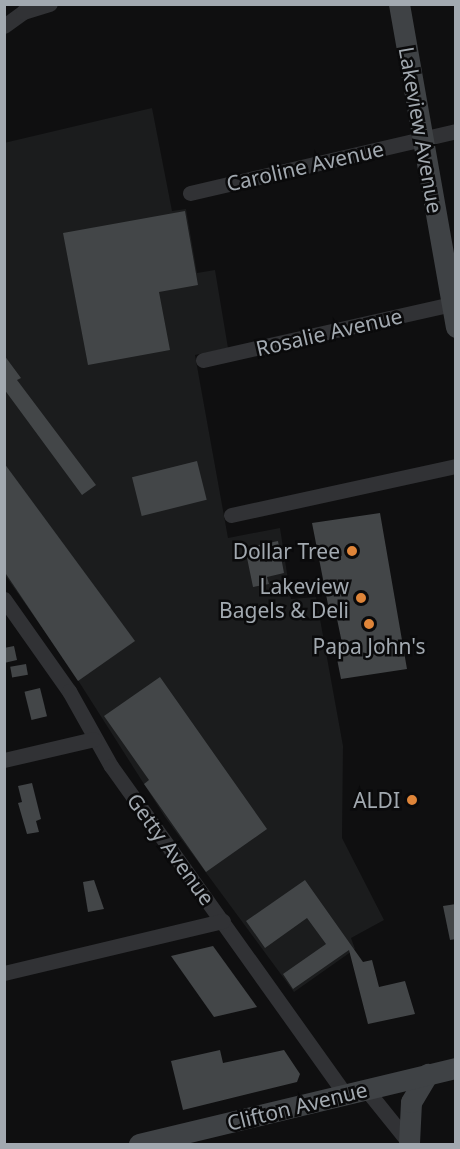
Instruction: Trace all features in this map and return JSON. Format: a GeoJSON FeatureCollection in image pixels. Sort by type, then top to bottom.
{"type":"FeatureCollection","features":[{"type":"Feature","properties":{"kind":"main road","name":"Lakeview Avenue"},"geometry":{"type":"LineString","coordinates":[[399,4],[454,304],[456,327]]}},
{"type":"Feature","properties":{"kind":"main road","name":"Clifton Avenue"},"geometry":{"type":"LineString","coordinates":[[139,1144],[456,1068]]}},
{"type":"Feature","properties":{"kind":"main road"},"geometry":{"type":"LineString","coordinates":[[410,1144],[411,1102],[428,1074]]}},
{"type":"Feature","properties":{"kind":"street"},"geometry":{"type":"LineString","coordinates":[[4,26],[23,12],[50,4]]}},
{"type":"Feature","properties":{"kind":"street","name":"Caroline Avenue"},"geometry":{"type":"LineString","coordinates":[[190,193],[456,131]]}},
{"type":"Feature","properties":{"kind":"street","name":"Rosalie Avenue"},"geometry":{"type":"LineString","coordinates":[[203,360],[454,304]]}},
{"type":"Feature","properties":{"kind":"street"},"geometry":{"type":"LineString","coordinates":[[231,515],[456,466]]}},
{"type":"Feature","properties":{"kind":"street","name":"Getty Avenue"},"geometry":{"type":"LineString","coordinates":[[4,599],[69,691],[94,739],[345,1094]]}},
{"type":"Feature","properties":{"kind":"street"},"geometry":{"type":"LineString","coordinates":[[4,760],[94,739]]}},
{"type":"Feature","properties":{"kind":"street"},"geometry":{"type":"LineString","coordinates":[[4,973],[223,921]]}},
{"type":"Feature","properties":{"kind":"street"},"geometry":{"type":"LineString","coordinates":[[366,1088],[410,1144]]}},
{"type":"Feature","properties":{"kind":"shaded area"},"geometry":{"type":"Polygon","coordinates":[[[152,108],[172,211],[186,209],[197,273],[215,270],[228,348],[195,355],[228,538],[280,528],[291,599],[316,597],[343,746],[342,838],[384,920],[351,938],[355,949],[294,992],[165,817],[67,663],[5,575],[4,143],[152,108]]]}},
{"type":"Feature","properties":{"kind":"building"},"geometry":{"type":"Polygon","coordinates":[[[185,211],[198,285],[159,292],[170,350],[88,365],[63,233],[185,211]]]}},
{"type":"Feature","properties":{"kind":"building"},"geometry":{"type":"Polygon","coordinates":[[[4,355],[21,378],[17,380],[96,485],[82,495],[4,389],[4,355]]]}},
{"type":"Feature","properties":{"kind":"building"},"geometry":{"type":"Polygon","coordinates":[[[197,461],[207,500],[142,516],[132,477],[197,461]]]}},
{"type":"Feature","properties":{"kind":"building"},"geometry":{"type":"Polygon","coordinates":[[[4,463],[135,641],[78,681],[4,571],[4,463]]]}},
{"type":"Feature","properties":{"kind":"building"},"geometry":{"type":"Polygon","coordinates":[[[380,513],[407,669],[341,679],[334,644],[342,643],[337,619],[331,620],[312,523],[380,513]]]}},
{"type":"Feature","properties":{"kind":"building"},"geometry":{"type":"Polygon","coordinates":[[[278,541],[284,573],[267,577],[269,584],[253,587],[245,548],[278,541]]]}},
{"type":"Feature","properties":{"kind":"building"},"geometry":{"type":"Polygon","coordinates":[[[14,646],[17,660],[4,663],[4,648],[14,646]]]}},
{"type":"Feature","properties":{"kind":"building"},"geometry":{"type":"Polygon","coordinates":[[[26,664],[28,675],[12,678],[10,667],[26,664]]]}},
{"type":"Feature","properties":{"kind":"building"},"geometry":{"type":"Polygon","coordinates":[[[160,677],[267,829],[206,872],[144,784],[149,780],[104,716],[160,677]]]}},
{"type":"Feature","properties":{"kind":"building"},"geometry":{"type":"Polygon","coordinates":[[[40,688],[47,716],[31,720],[24,692],[40,688]]]}},
{"type":"Feature","properties":{"kind":"building"},"geometry":{"type":"Polygon","coordinates":[[[32,783],[41,819],[36,821],[39,832],[27,834],[18,803],[22,802],[18,786],[32,783]]]}},
{"type":"Feature","properties":{"kind":"building"},"geometry":{"type":"Polygon","coordinates":[[[94,880],[104,909],[88,912],[83,882],[94,880]]]}},
{"type":"Feature","properties":{"kind":"building"},"geometry":{"type":"Polygon","coordinates":[[[305,880],[363,962],[372,960],[379,987],[405,981],[415,1014],[368,1024],[349,950],[293,989],[283,974],[326,944],[307,918],[265,948],[246,921],[305,880]]]}},
{"type":"Feature","properties":{"kind":"building"},"geometry":{"type":"Polygon","coordinates":[[[456,904],[456,939],[450,940],[443,906],[456,904]]]}},
{"type":"Feature","properties":{"kind":"building"},"geometry":{"type":"Polygon","coordinates":[[[213,946],[257,1007],[214,1017],[171,956],[213,946]]]}},
{"type":"Feature","properties":{"kind":"building"},"geometry":{"type":"Polygon","coordinates":[[[220,1050],[223,1063],[284,1050],[300,1074],[297,1082],[183,1110],[171,1061],[220,1050]]]}},
{"type":"Feature","properties":{"kind":"place","name":"Dollar Tree"},"geometry":{"type":"Point","coordinates":[352,551]}},
{"type":"Feature","properties":{"kind":"place","name":"Lakeview Bagels & Deli"},"geometry":{"type":"Point","coordinates":[361,598]}},
{"type":"Feature","properties":{"kind":"place","name":"Papa John's"},"geometry":{"type":"Point","coordinates":[369,624]}},
{"type":"Feature","properties":{"kind":"place","name":"ALDI"},"geometry":{"type":"Point","coordinates":[412,800]}}]}
